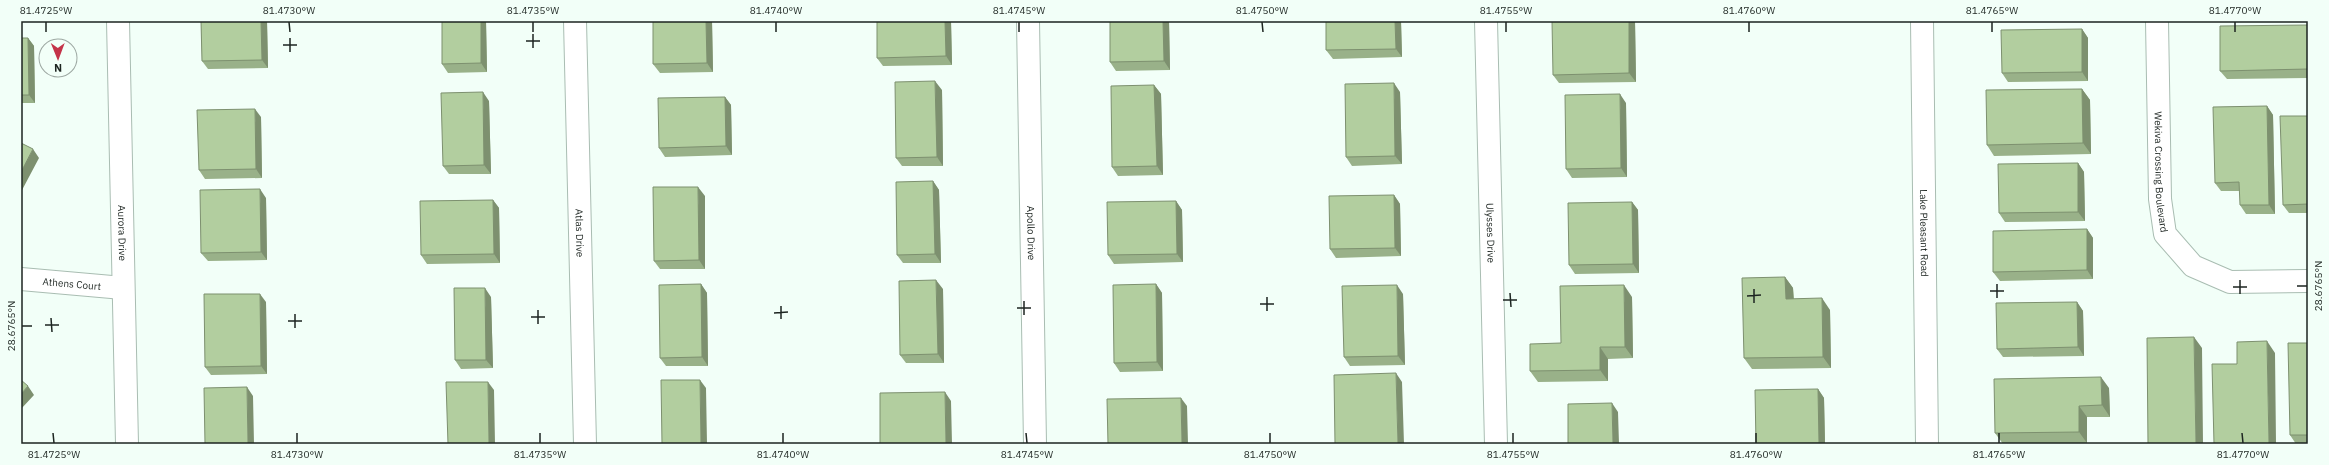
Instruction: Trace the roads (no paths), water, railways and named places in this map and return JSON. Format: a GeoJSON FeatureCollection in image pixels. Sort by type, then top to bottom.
{"type":"FeatureCollection","features":[{"type":"Feature","properties":{"kind":"street","name":"Aurora Drive"},"geometry":{"type":"LineString","coordinates":[[118,21],[127,444]]}},
{"type":"Feature","properties":{"kind":"street","name":"Atlas Drive"},"geometry":{"type":"LineString","coordinates":[[575,21],[584,444]]}},
{"type":"Feature","properties":{"kind":"street","name":"Apollo Drive"},"geometry":{"type":"LineString","coordinates":[[1028,21],[1035,444]]}},
{"type":"Feature","properties":{"kind":"street","name":"Ulysses Drive"},"geometry":{"type":"LineString","coordinates":[[1486,21],[1496,444]]}},
{"type":"Feature","properties":{"kind":"street","name":"Lake Pleasant Road"},"geometry":{"type":"LineString","coordinates":[[1922,21],[1927,444]]}},
{"type":"Feature","properties":{"kind":"street","name":"Wekiva Crossing Boulevard"},"geometry":{"type":"LineString","coordinates":[[2157,21],[2160,198],[2165,234],[2193,266],[2230,282],[2308,281]]}},
{"type":"Feature","properties":{"kind":"street","name":"Athens Court"},"geometry":{"type":"LineString","coordinates":[[21,279],[123,288]]}}]}
